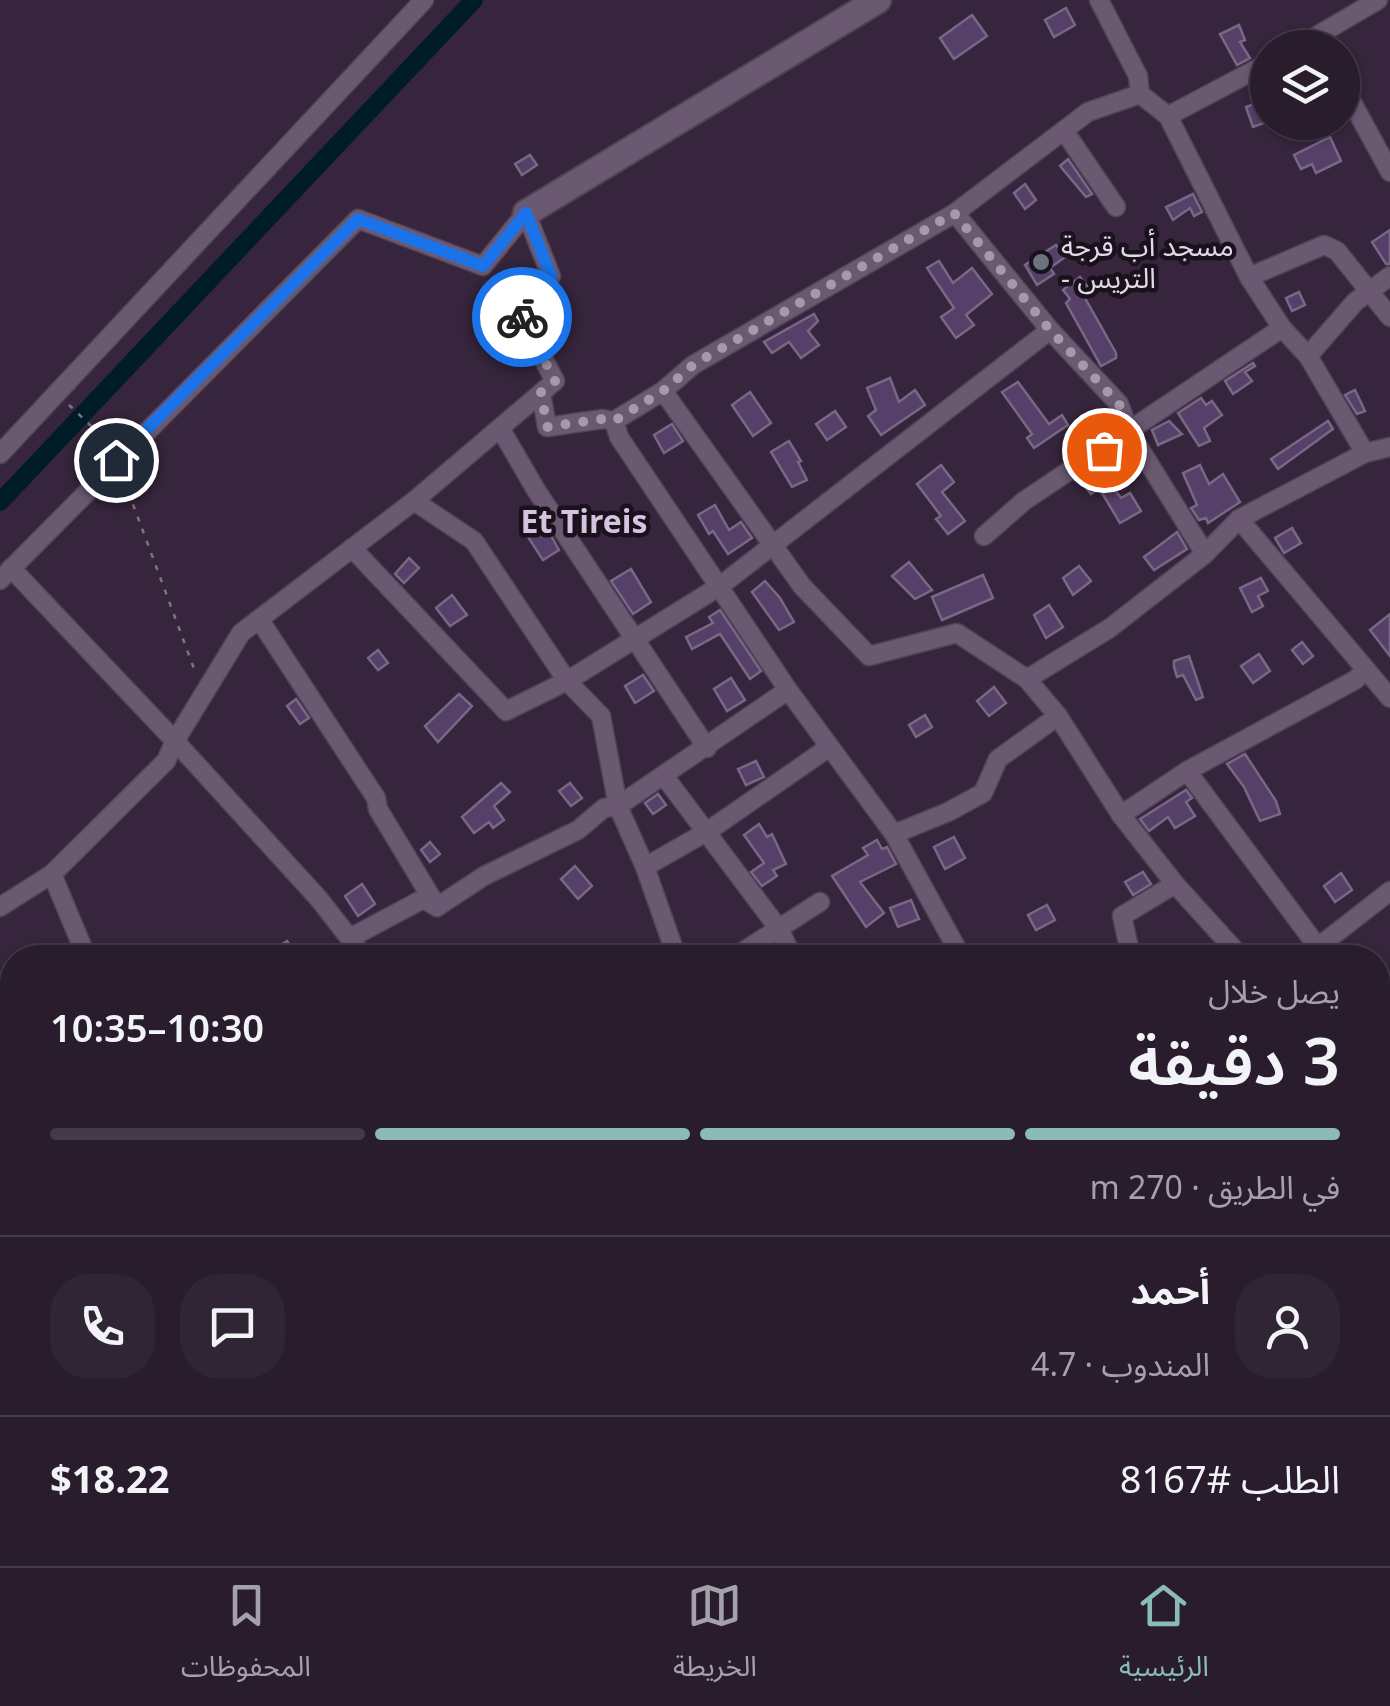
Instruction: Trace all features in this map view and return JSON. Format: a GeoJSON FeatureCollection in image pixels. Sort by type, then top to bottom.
{"type":"FeatureCollection","features":[{"type":"Feature","properties":{"kind":"street"},"geometry":{"type":"LineString","coordinates":[[0,454],[424,0]]}},
{"type":"Feature","properties":{"kind":"street"},"geometry":{"type":"LineString","coordinates":[[355,945],[319,899],[175,741],[6,574],[358,219],[483,266],[526,213],[878,0]]}},
{"type":"Feature","properties":{"kind":"street"},"geometry":{"type":"LineString","coordinates":[[1100,0],[1138,76],[1140,94],[1168,116],[1249,277],[1282,328],[1308,356],[1365,453]]}},
{"type":"Feature","properties":{"kind":"street"},"geometry":{"type":"LineString","coordinates":[[1337,30],[1378,0]]}},
{"type":"Feature","properties":{"kind":"street"},"geometry":{"type":"LineString","coordinates":[[1168,116],[1250,73]]}},
{"type":"Feature","properties":{"kind":"street"},"geometry":{"type":"LineString","coordinates":[[541,392],[547,427],[602,419],[614,421],[663,391],[693,365],[954,213],[1088,112],[1140,94]]}},
{"type":"Feature","properties":{"kind":"street"},"geometry":{"type":"LineString","coordinates":[[1360,116],[1388,165]]}},
{"type":"Feature","properties":{"kind":"street"},"geometry":{"type":"LineString","coordinates":[[1065,132],[1116,208]]}},
{"type":"Feature","properties":{"kind":"street"},"geometry":{"type":"LineString","coordinates":[[0,907],[52,874],[166,761],[241,633],[414,501],[555,381],[520,315],[551,276],[526,213]]}},
{"type":"Feature","properties":{"kind":"street"},"geometry":{"type":"LineString","coordinates":[[954,213],[1050,330],[1119,404],[1130,433],[1205,554]]}},
{"type":"Feature","properties":{"kind":"street"},"geometry":{"type":"LineString","coordinates":[[1249,277],[1324,245],[1337,251],[1390,317]]}},
{"type":"Feature","properties":{"kind":"street"},"geometry":{"type":"LineString","coordinates":[[1308,356],[1355,302],[1390,276]]}},
{"type":"Feature","properties":{"kind":"street"},"geometry":{"type":"LineString","coordinates":[[984,536],[1024,502],[1282,328]]}},
{"type":"Feature","properties":{"kind":"street"},"geometry":{"type":"LineString","coordinates":[[352,548],[506,710],[567,681],[720,586],[1050,330]]}},
{"type":"Feature","properties":{"kind":"street"},"geometry":{"type":"LineString","coordinates":[[663,391],[802,586],[869,656],[956,632],[1028,678],[1058,716],[1121,815],[1175,884],[1230,945]]}},
{"type":"Feature","properties":{"kind":"street"},"geometry":{"type":"LineString","coordinates":[[614,421],[619,437],[788,690],[894,834],[955,945]]}},
{"type":"Feature","properties":{"kind":"street"},"geometry":{"type":"LineString","coordinates":[[500,428],[536,490],[707,748]]}},
{"type":"Feature","properties":{"kind":"street"},"geometry":{"type":"LineString","coordinates":[[1028,678],[1110,628],[1205,554],[1239,519],[1365,453],[1390,447]]}},
{"type":"Feature","properties":{"kind":"street"},"geometry":{"type":"LineString","coordinates":[[414,501],[474,542],[567,681],[601,716],[618,806],[672,945]]}},
{"type":"Feature","properties":{"kind":"street"},"geometry":{"type":"LineString","coordinates":[[1239,519],[1390,698]]}},
{"type":"Feature","properties":{"kind":"street"},"geometry":{"type":"LineString","coordinates":[[259,619],[376,798],[378,809],[437,907]]}},
{"type":"Feature","properties":{"kind":"street"},"geometry":{"type":"LineString","coordinates":[[1121,815],[1186,770],[1355,680],[1366,670]]}},
{"type":"Feature","properties":{"kind":"street"},"geometry":{"type":"LineString","coordinates":[[437,907],[484,876],[578,830],[604,808],[618,806],[788,690]]}},
{"type":"Feature","properties":{"kind":"street"},"geometry":{"type":"LineString","coordinates":[[894,834],[983,793],[998,759],[1058,716]]}},
{"type":"Feature","properties":{"kind":"street"},"geometry":{"type":"LineString","coordinates":[[645,867],[708,831],[828,748]]}},
{"type":"Feature","properties":{"kind":"street"},"geometry":{"type":"LineString","coordinates":[[1186,770],[1306,945]]}},
{"type":"Feature","properties":{"kind":"street"},"geometry":{"type":"LineString","coordinates":[[664,776],[708,831],[787,945]]}},
{"type":"Feature","properties":{"kind":"street"},"geometry":{"type":"LineString","coordinates":[[52,874],[82,945]]}},
{"type":"Feature","properties":{"kind":"street"},"geometry":{"type":"LineString","coordinates":[[1127,945],[1122,916],[1175,884]]}},
{"type":"Feature","properties":{"kind":"street"},"geometry":{"type":"LineString","coordinates":[[1320,945],[1390,892]]}},
{"type":"Feature","properties":{"kind":"street"},"geometry":{"type":"LineString","coordinates":[[350,938],[423,899],[437,907]]}},
{"type":"Feature","properties":{"kind":"street"},"geometry":{"type":"LineString","coordinates":[[753,945],[820,902]]}},
{"type":"Feature","properties":{"kind":"path"},"geometry":{"type":"LineString","coordinates":[[60,397],[108,440],[204,694]]}},
{"type":"Feature","properties":{"kind":"building"},"geometry":{"type":"Polygon","coordinates":[[[1066,8],[1075,25],[1054,37],[1045,20],[1066,8]]]}},
{"type":"Feature","properties":{"kind":"building"},"geometry":{"type":"Polygon","coordinates":[[[972,15],[987,36],[954,59],[940,38],[972,15]]]}},
{"type":"Feature","properties":{"kind":"building"},"geometry":{"type":"Polygon","coordinates":[[[1239,25],[1245,40],[1240,42],[1250,58],[1237,65],[1220,34],[1239,25]]]}},
{"type":"Feature","properties":{"kind":"building"},"geometry":{"type":"Polygon","coordinates":[[[1331,140],[1341,161],[1316,173],[1312,164],[1301,169],[1294,155],[1331,140]]]}},
{"type":"Feature","properties":{"kind":"building"},"geometry":{"type":"Polygon","coordinates":[[[530,155],[537,165],[522,175],[515,164],[530,155]]]}},
{"type":"Feature","properties":{"kind":"building"},"geometry":{"type":"Polygon","coordinates":[[[1068,159],[1092,194],[1086,197],[1060,166],[1068,159]]]}},
{"type":"Feature","properties":{"kind":"building"},"geometry":{"type":"Polygon","coordinates":[[[1025,184],[1036,200],[1025,209],[1014,193],[1025,184]]]}},
{"type":"Feature","properties":{"kind":"building"},"geometry":{"type":"Polygon","coordinates":[[[1193,194],[1202,212],[1194,216],[1190,208],[1173,220],[1166,207],[1193,194]]]}},
{"type":"Feature","properties":{"kind":"building"},"geometry":{"type":"Polygon","coordinates":[[[1390,230],[1390,264],[1386,264],[1372,242],[1390,230]]]}},
{"type":"Feature","properties":{"kind":"building"},"geometry":{"type":"Polygon","coordinates":[[[1056,245],[1065,257],[1050,268],[1054,274],[1037,285],[1025,265],[1056,245]]]}},
{"type":"Feature","properties":{"kind":"building"},"geometry":{"type":"Polygon","coordinates":[[[939,261],[953,283],[972,268],[992,294],[966,315],[974,325],[956,338],[941,317],[954,308],[927,268],[939,261]]]}},
{"type":"Feature","properties":{"kind":"building"},"geometry":{"type":"Polygon","coordinates":[[[1080,277],[1092,292],[1085,298],[1116,353],[1116,358],[1101,366],[1066,303],[1070,299],[1063,290],[1080,277]]]}},
{"type":"Feature","properties":{"kind":"building"},"geometry":{"type":"Polygon","coordinates":[[[1299,292],[1305,305],[1292,311],[1286,298],[1299,292]]]}},
{"type":"Feature","properties":{"kind":"building"},"geometry":{"type":"Polygon","coordinates":[[[814,314],[818,321],[808,331],[819,345],[801,358],[789,342],[772,353],[764,342],[814,314]]]}},
{"type":"Feature","properties":{"kind":"building"},"geometry":{"type":"Polygon","coordinates":[[[1253,363],[1255,366],[1245,372],[1252,381],[1233,394],[1225,381],[1253,363]]]}},
{"type":"Feature","properties":{"kind":"building"},"geometry":{"type":"Polygon","coordinates":[[[890,378],[899,402],[915,390],[925,405],[881,435],[868,416],[876,410],[867,388],[890,378]]]}},
{"type":"Feature","properties":{"kind":"building"},"geometry":{"type":"Polygon","coordinates":[[[1018,382],[1049,424],[1062,415],[1068,425],[1034,448],[1027,438],[1032,434],[1002,392],[1018,382]]]}},
{"type":"Feature","properties":{"kind":"building"},"geometry":{"type":"Polygon","coordinates":[[[1355,390],[1365,411],[1357,414],[1345,395],[1355,390]]]}},
{"type":"Feature","properties":{"kind":"building"},"geometry":{"type":"Polygon","coordinates":[[[750,392],[771,423],[753,436],[732,405],[750,392]]]}},
{"type":"Feature","properties":{"kind":"building"},"geometry":{"type":"Polygon","coordinates":[[[1201,398],[1206,405],[1212,401],[1222,415],[1204,428],[1210,441],[1199,446],[1178,413],[1201,398]]]}},
{"type":"Feature","properties":{"kind":"building"},"geometry":{"type":"Polygon","coordinates":[[[835,411],[846,427],[827,440],[816,424],[835,411]]]}},
{"type":"Feature","properties":{"kind":"building"},"geometry":{"type":"Polygon","coordinates":[[[1169,421],[1182,434],[1158,445],[1152,430],[1169,421]]]}},
{"type":"Feature","properties":{"kind":"building"},"geometry":{"type":"Polygon","coordinates":[[[1328,421],[1333,429],[1278,469],[1271,459],[1328,421]]]}},
{"type":"Feature","properties":{"kind":"building"},"geometry":{"type":"Polygon","coordinates":[[[672,424],[683,441],[664,453],[654,435],[672,424]]]}},
{"type":"Feature","properties":{"kind":"building"},"geometry":{"type":"Polygon","coordinates":[[[789,441],[807,480],[792,487],[771,452],[789,441]]]}},
{"type":"Feature","properties":{"kind":"building"},"geometry":{"type":"Polygon","coordinates":[[[941,465],[954,482],[942,492],[965,521],[948,534],[936,519],[941,516],[917,484],[941,465]]]}},
{"type":"Feature","properties":{"kind":"building"},"geometry":{"type":"Polygon","coordinates":[[[1200,465],[1209,484],[1223,474],[1240,502],[1208,523],[1206,518],[1199,520],[1191,508],[1197,505],[1183,473],[1200,465]]]}},
{"type":"Feature","properties":{"kind":"building"},"geometry":{"type":"Polygon","coordinates":[[[1097,467],[1121,498],[1130,493],[1141,511],[1120,523],[1099,488],[1091,494],[1079,479],[1097,467]]]}},
{"type":"Feature","properties":{"kind":"building"},"geometry":{"type":"Polygon","coordinates":[[[715,505],[729,530],[741,522],[752,538],[728,554],[698,515],[715,505]]]}},
{"type":"Feature","properties":{"kind":"building"},"geometry":{"type":"Polygon","coordinates":[[[546,527],[559,550],[543,560],[528,537],[546,527]]]}},
{"type":"Feature","properties":{"kind":"building"},"geometry":{"type":"Polygon","coordinates":[[[1292,528],[1301,543],[1284,553],[1275,538],[1292,528]]]}},
{"type":"Feature","properties":{"kind":"building"},"geometry":{"type":"Polygon","coordinates":[[[1177,532],[1187,549],[1154,570],[1144,557],[1177,532]]]}},
{"type":"Feature","properties":{"kind":"building"},"geometry":{"type":"Polygon","coordinates":[[[409,558],[419,568],[404,583],[395,574],[409,558]]]}},
{"type":"Feature","properties":{"kind":"building"},"geometry":{"type":"Polygon","coordinates":[[[909,562],[932,590],[915,599],[892,576],[909,562]]]}},
{"type":"Feature","properties":{"kind":"building"},"geometry":{"type":"Polygon","coordinates":[[[1079,566],[1091,581],[1073,595],[1063,578],[1079,566]]]}},
{"type":"Feature","properties":{"kind":"building"},"geometry":{"type":"Polygon","coordinates":[[[631,569],[651,602],[633,614],[611,581],[631,569]]]}},
{"type":"Feature","properties":{"kind":"building"},"geometry":{"type":"Polygon","coordinates":[[[983,575],[993,598],[942,620],[932,597],[983,575]]]}},
{"type":"Feature","properties":{"kind":"building"},"geometry":{"type":"Polygon","coordinates":[[[1261,578],[1268,591],[1258,596],[1263,606],[1252,612],[1240,588],[1261,578]]]}},
{"type":"Feature","properties":{"kind":"building"},"geometry":{"type":"Polygon","coordinates":[[[765,581],[794,622],[779,630],[752,592],[765,581]]]}},
{"type":"Feature","properties":{"kind":"building"},"geometry":{"type":"Polygon","coordinates":[[[452,595],[467,615],[450,626],[436,608],[452,595]]]}},
{"type":"Feature","properties":{"kind":"building"},"geometry":{"type":"Polygon","coordinates":[[[1049,605],[1063,627],[1046,638],[1034,615],[1049,605]]]}},
{"type":"Feature","properties":{"kind":"building"},"geometry":{"type":"Polygon","coordinates":[[[720,610],[761,671],[750,679],[720,634],[692,649],[686,637],[713,623],[709,617],[720,610]]]}},
{"type":"Feature","properties":{"kind":"building"},"geometry":{"type":"Polygon","coordinates":[[[1390,614],[1390,656],[1370,630],[1390,614]]]}},
{"type":"Feature","properties":{"kind":"building"},"geometry":{"type":"Polygon","coordinates":[[[1302,642],[1313,656],[1303,664],[1292,650],[1302,642]]]}},
{"type":"Feature","properties":{"kind":"building"},"geometry":{"type":"Polygon","coordinates":[[[378,650],[388,663],[378,670],[368,658],[378,650]]]}},
{"type":"Feature","properties":{"kind":"building"},"geometry":{"type":"Polygon","coordinates":[[[1259,654],[1270,671],[1253,683],[1241,666],[1259,654]]]}},
{"type":"Feature","properties":{"kind":"building"},"geometry":{"type":"Polygon","coordinates":[[[1189,656],[1203,697],[1196,700],[1183,675],[1177,677],[1174,667],[1174,661],[1189,656]]]}},
{"type":"Feature","properties":{"kind":"building"},"geometry":{"type":"Polygon","coordinates":[[[643,675],[654,691],[635,703],[625,686],[643,675]]]}},
{"type":"Feature","properties":{"kind":"building"},"geometry":{"type":"Polygon","coordinates":[[[731,678],[745,700],[727,711],[714,689],[731,678]]]}},
{"type":"Feature","properties":{"kind":"building"},"geometry":{"type":"Polygon","coordinates":[[[994,687],[1006,703],[989,716],[977,701],[994,687]]]}},
{"type":"Feature","properties":{"kind":"building"},"geometry":{"type":"Polygon","coordinates":[[[459,694],[472,706],[438,742],[425,726],[459,694]]]}},
{"type":"Feature","properties":{"kind":"building"},"geometry":{"type":"Polygon","coordinates":[[[296,699],[309,718],[300,724],[287,706],[296,699]]]}},
{"type":"Feature","properties":{"kind":"building"},"geometry":{"type":"Polygon","coordinates":[[[925,715],[932,727],[916,737],[909,725],[925,715]]]}},
{"type":"Feature","properties":{"kind":"building"},"geometry":{"type":"Polygon","coordinates":[[[1245,754],[1276,801],[1280,814],[1260,821],[1244,787],[1227,764],[1245,754]]]}},
{"type":"Feature","properties":{"kind":"building"},"geometry":{"type":"Polygon","coordinates":[[[756,761],[764,777],[746,785],[738,769],[756,761]]]}},
{"type":"Feature","properties":{"kind":"building"},"geometry":{"type":"Polygon","coordinates":[[[501,783],[510,792],[494,806],[504,820],[493,828],[489,822],[474,833],[462,817],[501,783]]]}},
{"type":"Feature","properties":{"kind":"building"},"geometry":{"type":"Polygon","coordinates":[[[570,783],[582,798],[571,806],[559,791],[570,783]]]}},
{"type":"Feature","properties":{"kind":"building"},"geometry":{"type":"Polygon","coordinates":[[[1186,790],[1192,798],[1186,802],[1195,816],[1175,828],[1168,817],[1149,831],[1140,819],[1186,790]]]}},
{"type":"Feature","properties":{"kind":"building"},"geometry":{"type":"Polygon","coordinates":[[[658,794],[666,805],[653,814],[645,803],[658,794]]]}},
{"type":"Feature","properties":{"kind":"building"},"geometry":{"type":"Polygon","coordinates":[[[759,824],[767,837],[772,834],[786,864],[773,870],[777,876],[762,886],[751,872],[764,863],[744,835],[759,824]]]}},
{"type":"Feature","properties":{"kind":"building"},"geometry":{"type":"Polygon","coordinates":[[[954,837],[965,858],[945,869],[934,847],[954,837]]]}},
{"type":"Feature","properties":{"kind":"building"},"geometry":{"type":"Polygon","coordinates":[[[877,840],[882,849],[887,847],[896,864],[860,882],[884,913],[866,927],[832,876],[868,855],[863,848],[877,840]]]}},
{"type":"Feature","properties":{"kind":"building"},"geometry":{"type":"Polygon","coordinates":[[[430,842],[440,854],[430,862],[421,850],[430,842]]]}},
{"type":"Feature","properties":{"kind":"building"},"geometry":{"type":"Polygon","coordinates":[[[575,866],[592,886],[578,899],[561,879],[575,866]]]}},
{"type":"Feature","properties":{"kind":"building"},"geometry":{"type":"Polygon","coordinates":[[[1143,872],[1151,884],[1133,895],[1125,882],[1143,872]]]}},
{"type":"Feature","properties":{"kind":"building"},"geometry":{"type":"Polygon","coordinates":[[[1341,873],[1352,890],[1335,902],[1324,886],[1341,873]]]}},
{"type":"Feature","properties":{"kind":"building"},"geometry":{"type":"Polygon","coordinates":[[[362,884],[375,904],[358,916],[345,896],[362,884]]]}},
{"type":"Feature","properties":{"kind":"building"},"geometry":{"type":"Polygon","coordinates":[[[911,900],[919,919],[898,927],[890,908],[911,900]]]}},
{"type":"Feature","properties":{"kind":"building"},"geometry":{"type":"Polygon","coordinates":[[[1047,905],[1055,920],[1036,930],[1028,915],[1047,905]]]}},
{"type":"Feature","properties":{"kind":"waterway"},"geometry":{"type":"LineString","coordinates":[[0,502],[474,0]]}},
{"type":"Feature","properties":{"kind":"way so far"},"geometry":{"type":"LineString","coordinates":[[522,317],[555,381],[541,392],[547,427],[602,419],[614,421],[663,391],[693,365],[954,213],[1050,330],[1119,404],[1130,433],[1104,450]]}},
{"type":"Feature","properties":{"kind":"place","name":"مسجد أب قرجة - التريس"},"geometry":{"type":"Point","coordinates":[1041,262]}},
{"type":"Feature","properties":{"kind":"district","name":"Et Tireis"},"geometry":{"type":"Point","coordinates":[584,522]}},
{"type":"Feature","properties":{"kind":"route"},"geometry":{"type":"LineString","coordinates":[[116,460],[358,219],[483,266],[526,213],[551,276],[522,317]]}}]}
